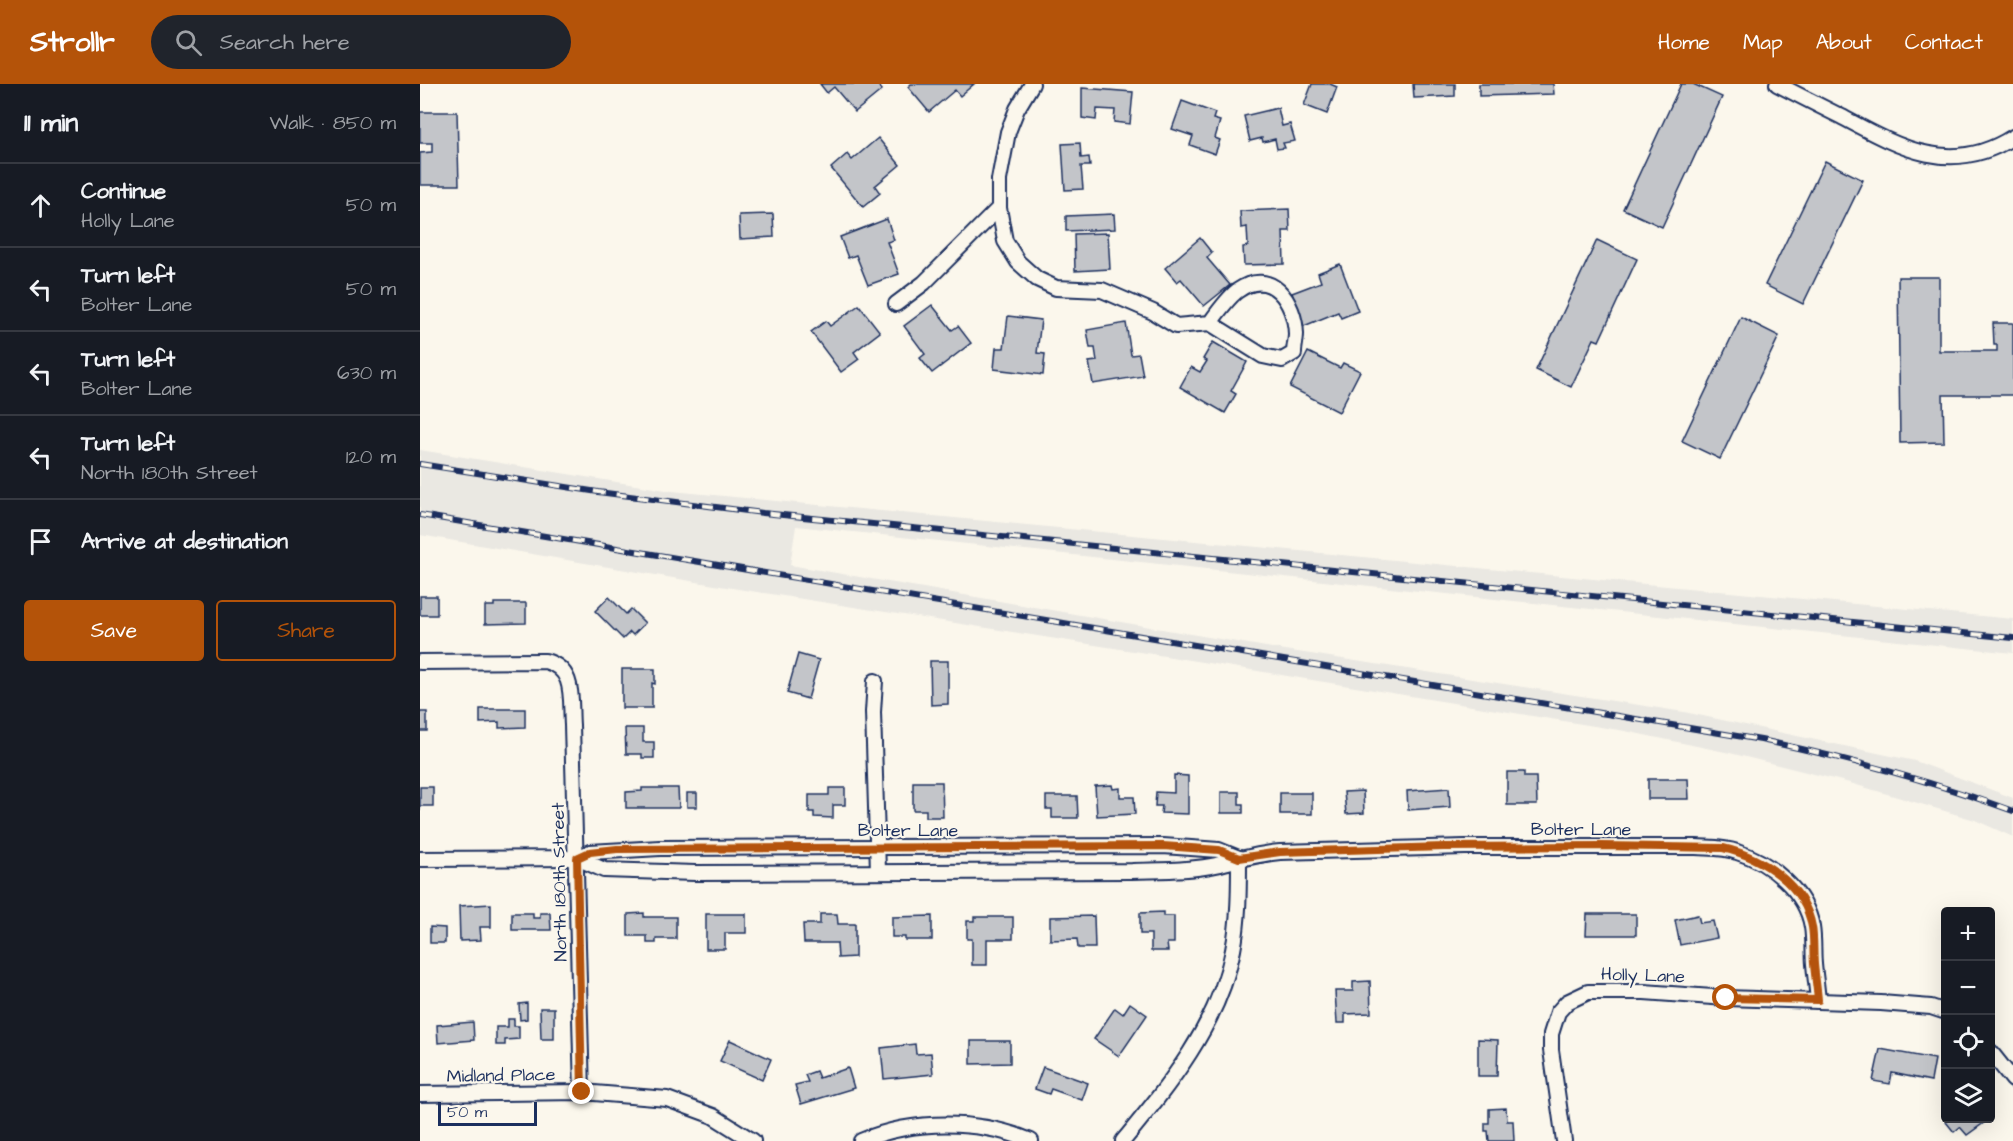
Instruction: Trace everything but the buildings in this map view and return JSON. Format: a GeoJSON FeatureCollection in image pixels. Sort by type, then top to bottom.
{"type":"FeatureCollection","features":[{"type":"Feature","properties":{"kind":"street"},"geometry":{"type":"LineString","coordinates":[[1032,84],[1017,110],[1005,142],[999,180],[999,208],[1005,241],[1018,262],[1037,279],[1056,288],[1102,290],[1153,312],[1176,326],[1210,323],[1263,356],[1282,360],[1294,353],[1296,333],[1292,312],[1281,292],[1268,282],[1254,282],[1237,291],[1210,323]]}},
{"type":"Feature","properties":{"kind":"street"},"geometry":{"type":"LineString","coordinates":[[1777,84],[1906,150],[1940,156],[1968,154],[1988,149],[2013,137]]}},
{"type":"Feature","properties":{"kind":"street"},"geometry":{"type":"LineString","coordinates":[[896,304],[924,283],[999,208]]}},
{"type":"Feature","properties":{"kind":"street","name":"North 180th Street"},"geometry":{"type":"LineString","coordinates":[[420,662],[545,661],[557,664],[565,672],[569,685],[572,725],[582,1092]]}},
{"type":"Feature","properties":{"kind":"street"},"geometry":{"type":"LineString","coordinates":[[875,681],[873,712],[878,871]]}},
{"type":"Feature","properties":{"kind":"street","name":"Bolter Lane"},"geometry":{"type":"LineString","coordinates":[[577,858],[590,852],[617,849],[1163,846],[1219,850],[1239,858]]}},
{"type":"Feature","properties":{"kind":"street","name":"Bolter Lane"},"geometry":{"type":"LineString","coordinates":[[420,859],[577,858],[604,870],[695,873],[1191,869],[1280,852],[1465,847],[1723,848],[1759,861],[1775,872],[1794,890],[1806,907],[1812,926],[1818,1000]]}},
{"type":"Feature","properties":{"kind":"street"},"geometry":{"type":"LineString","coordinates":[[1124,1141],[1179,1069],[1210,1017],[1222,989],[1233,952],[1238,913],[1239,858]]}},
{"type":"Feature","properties":{"kind":"street","name":"Holly Lane"},"geometry":{"type":"LineString","coordinates":[[1564,1141],[1551,1050],[1551,1034],[1558,1012],[1568,1002],[1588,992],[1644,992],[1726,998],[1818,1000],[1921,1006],[1941,1011]]}},
{"type":"Feature","properties":{"kind":"street"},"geometry":{"type":"LineString","coordinates":[[1995,1057],[2013,1080]]}},
{"type":"Feature","properties":{"kind":"street","name":"Midland Place"},"geometry":{"type":"LineString","coordinates":[[420,1094],[582,1092],[667,1099],[713,1116],[753,1141]]}},
{"type":"Feature","properties":{"kind":"street"},"geometry":{"type":"LineString","coordinates":[[861,1141],[884,1132],[953,1125],[1002,1131],[1031,1141]]}},
{"type":"Feature","properties":{"kind":"shaded area"},"geometry":{"type":"Polygon","coordinates":[[[420,450],[672,491],[2013,619],[2013,653],[796,526],[790,565],[1272,648],[1684,712],[1915,761],[2013,798],[2013,837],[1975,820],[1850,783],[1730,753],[1625,731],[732,588],[420,535],[420,450]]]}},
{"type":"Feature","properties":{"kind":"railway"},"geometry":{"type":"LineString","coordinates":[[420,464],[598,492],[763,513],[2013,638]]}},
{"type":"Feature","properties":{"kind":"railway"},"geometry":{"type":"LineString","coordinates":[[420,515],[1761,740],[1888,771],[2013,811]]}},
{"type":"Feature","properties":{"kind":"route"},"geometry":{"type":"LineString","coordinates":[[582,1092],[577,858],[590,852],[617,849],[1163,846],[1219,850],[1239,858],[1280,852],[1444,847],[1723,848],[1759,861],[1775,872],[1794,890],[1806,907],[1812,926],[1818,1000],[1726,998]]}}]}
